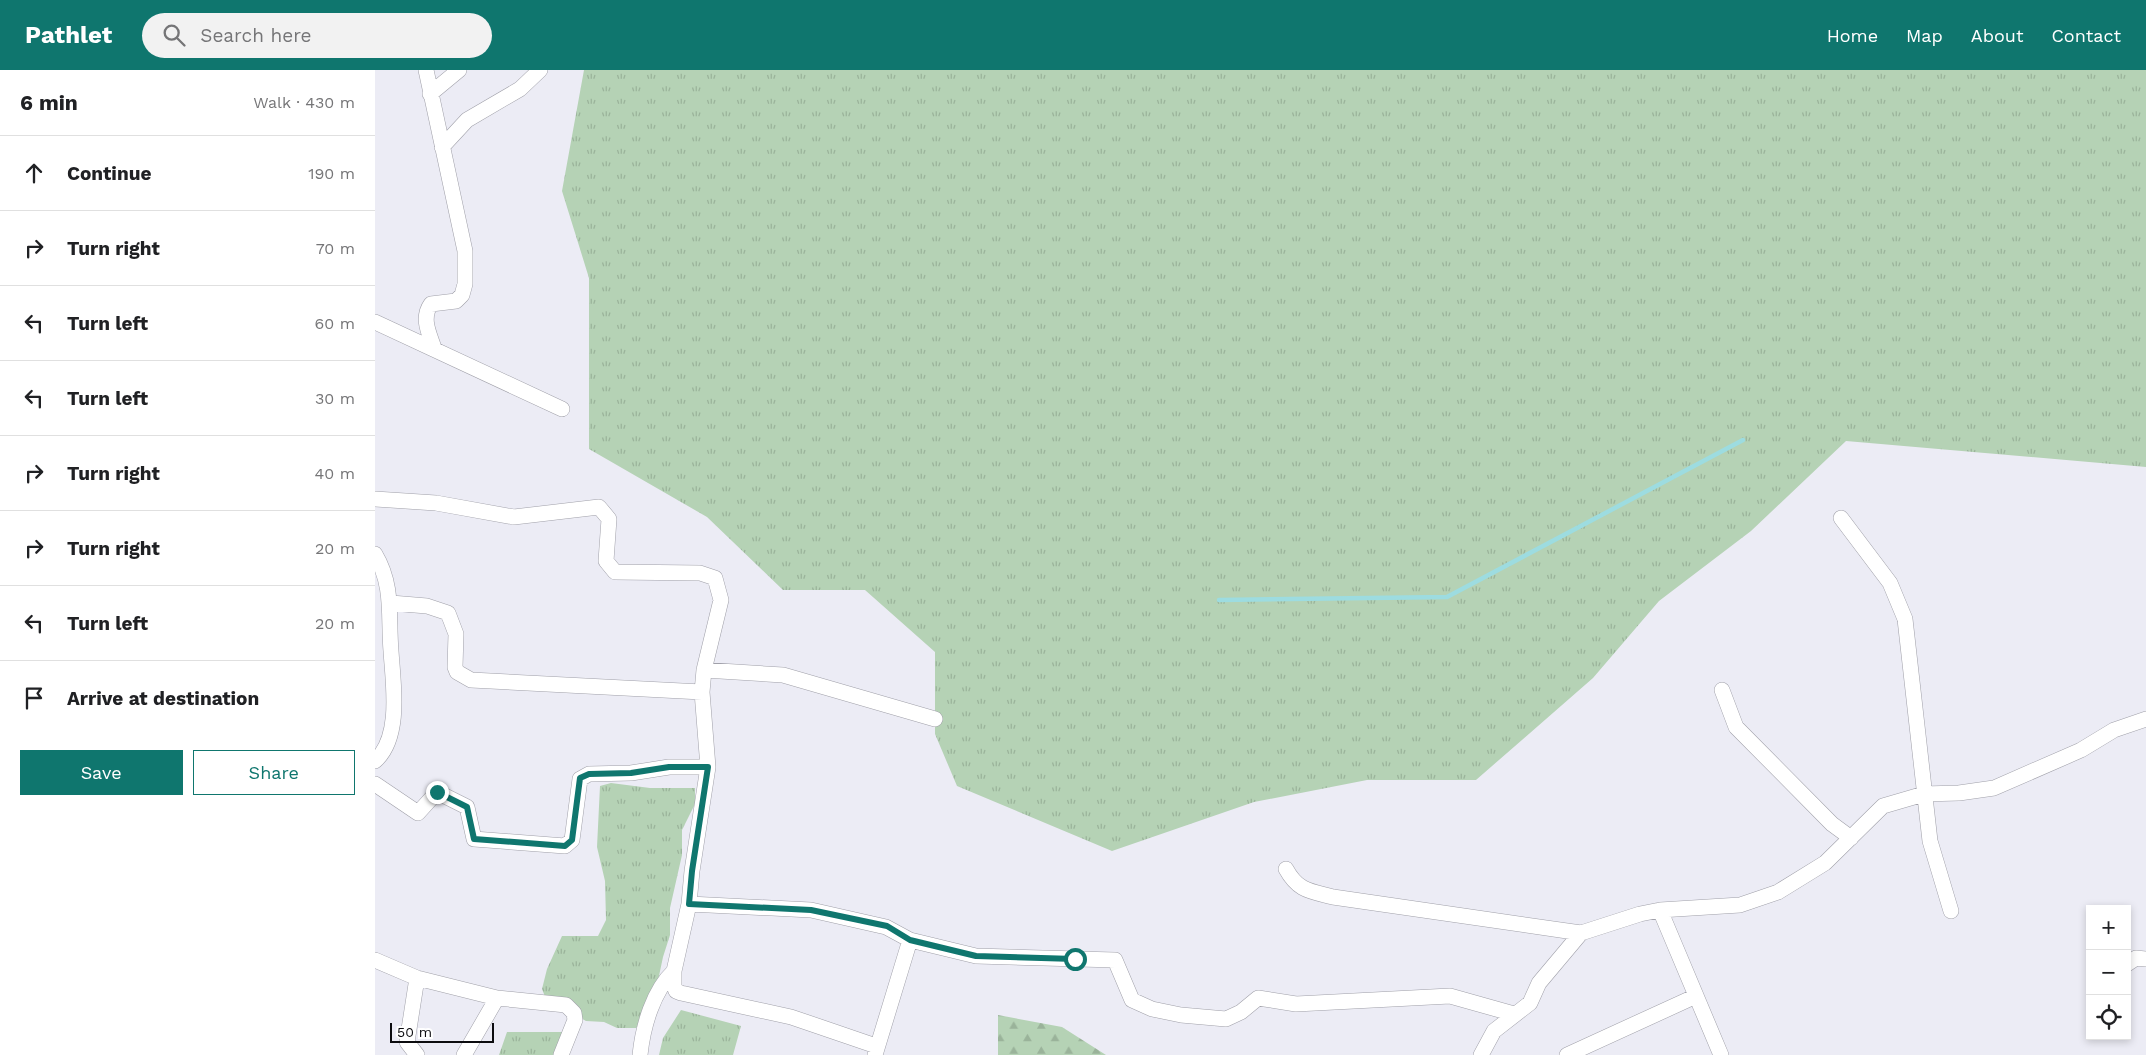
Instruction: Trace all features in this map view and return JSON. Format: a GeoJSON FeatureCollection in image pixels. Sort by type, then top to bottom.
{"type":"FeatureCollection","features":[{"type":"Feature","properties":{"kind":"street"},"geometry":{"type":"LineString","coordinates":[[426,70],[465,251],[465,284],[462,295],[456,301],[431,304],[426,311],[425,322],[434,348]]}},
{"type":"Feature","properties":{"kind":"street"},"geometry":{"type":"LineString","coordinates":[[430,94],[459,70]]}},
{"type":"Feature","properties":{"kind":"street"},"geometry":{"type":"LineString","coordinates":[[442,148],[467,120],[520,89],[539,70]]}},
{"type":"Feature","properties":{"kind":"street"},"geometry":{"type":"LineString","coordinates":[[375,322],[562,409]]}},
{"type":"Feature","properties":{"kind":"street"},"geometry":{"type":"LineString","coordinates":[[375,499],[436,503],[515,517],[599,507],[609,519],[606,561],[615,572],[700,573],[715,578],[721,600],[704,670],[702,692],[708,767],[692,871],[689,904],[674,971],[676,991],[791,1017],[875,1050],[882,1035],[887,1011],[910,940]]}},
{"type":"Feature","properties":{"kind":"street"},"geometry":{"type":"LineString","coordinates":[[1841,518],[1890,583],[1905,619],[1930,841],[1951,911]]}},
{"type":"Feature","properties":{"kind":"street"},"geometry":{"type":"LineString","coordinates":[[375,554],[381,564],[391,603],[394,704],[390,735],[383,754],[375,761]]}},
{"type":"Feature","properties":{"kind":"street"},"geometry":{"type":"LineString","coordinates":[[391,603],[427,606],[448,613],[456,634],[455,667],[457,672],[471,680],[702,692]]}},
{"type":"Feature","properties":{"kind":"street"},"geometry":{"type":"LineString","coordinates":[[704,670],[783,675],[935,719]]}},
{"type":"Feature","properties":{"kind":"street"},"geometry":{"type":"LineString","coordinates":[[1722,690],[1736,727],[1825,818],[1851,838]]}},
{"type":"Feature","properties":{"kind":"street"},"geometry":{"type":"LineString","coordinates":[[1286,869],[1293,882],[1303,888],[1333,897],[1581,933],[1617,920],[1660,910],[1740,905],[1778,892],[1825,863],[1883,806],[1924,794],[1959,793],[1994,788],[2081,750],[2114,730],[2146,719]]}},
{"type":"Feature","properties":{"kind":"street"},"geometry":{"type":"LineString","coordinates":[[375,784],[418,813],[437,792],[467,807],[474,839],[565,846],[572,840],[580,778],[589,774],[631,773],[669,767],[708,767]]}},
{"type":"Feature","properties":{"kind":"street"},"geometry":{"type":"LineString","coordinates":[[689,904],[811,910],[887,926],[910,940],[976,956],[1115,960],[1131,1000],[1152,1009],[1181,1015],[1226,1019],[1241,1012],[1258,998],[1296,1004],[1450,996],[1514,1014]]}},
{"type":"Feature","properties":{"kind":"street"},"geometry":{"type":"LineString","coordinates":[[1660,910],[1721,1055]]}},
{"type":"Feature","properties":{"kind":"street"},"geometry":{"type":"LineString","coordinates":[[1481,1055],[1494,1031],[1530,1003],[1539,983],[1581,933]]}},
{"type":"Feature","properties":{"kind":"street"},"geometry":{"type":"LineString","coordinates":[[2131,961],[2135,958],[2146,959]]}},
{"type":"Feature","properties":{"kind":"street"},"geometry":{"type":"LineString","coordinates":[[375,960],[417,978],[497,998],[566,1005],[574,1013],[575,1020],[561,1055]]}},
{"type":"Feature","properties":{"kind":"street"},"geometry":{"type":"LineString","coordinates":[[640,1055],[644,1033],[657,993],[664,980],[674,971]]}},
{"type":"Feature","properties":{"kind":"street"},"geometry":{"type":"LineString","coordinates":[[417,978],[407,1042],[417,1055]]}},
{"type":"Feature","properties":{"kind":"street"},"geometry":{"type":"LineString","coordinates":[[1567,1055],[1696,996]]}},
{"type":"Feature","properties":{"kind":"street"},"geometry":{"type":"LineString","coordinates":[[464,1055],[497,998]]}},
{"type":"Feature","properties":{"kind":"green space"},"geometry":{"type":"Polygon","coordinates":[[[584,70],[2146,70],[2146,467],[1846,441],[1751,531],[1659,601],[1593,678],[1476,780],[1367,780],[1254,802],[1112,851],[957,786],[935,734],[935,652],[865,590],[783,590],[707,517],[589,449],[589,278],[562,191],[584,70]]]}},
{"type":"Feature","properties":{"kind":"green space"},"geometry":{"type":"Polygon","coordinates":[[[611,783],[650,788],[695,788],[695,804],[682,830],[682,855],[670,908],[670,935],[656,990],[643,1021],[636,1028],[617,1028],[604,1022],[586,1021],[546,999],[542,989],[547,969],[562,936],[598,936],[606,920],[605,881],[597,847],[600,786],[611,783]]]}},
{"type":"Feature","properties":{"kind":"green space"},"geometry":{"type":"Polygon","coordinates":[[[681,1010],[741,1026],[733,1055],[659,1055],[663,1038],[681,1010]]]}},
{"type":"Feature","properties":{"kind":"green space"},"geometry":{"type":"Polygon","coordinates":[[[998,1015],[1062,1027],[1106,1055],[998,1055],[998,1015]]]}},
{"type":"Feature","properties":{"kind":"green space"},"geometry":{"type":"Polygon","coordinates":[[[507,1032],[563,1032],[563,1055],[499,1055],[507,1032]]]}},
{"type":"Feature","properties":{"kind":"waterway"},"geometry":{"type":"LineString","coordinates":[[1219,600],[1447,597],[1743,440]]}},
{"type":"Feature","properties":{"kind":"route"},"geometry":{"type":"LineString","coordinates":[[437,792],[467,807],[474,839],[565,846],[572,840],[580,778],[589,774],[631,773],[669,767],[708,767],[700,812],[689,904],[811,910],[887,926],[910,940],[976,956],[1075,959]]}}]}
